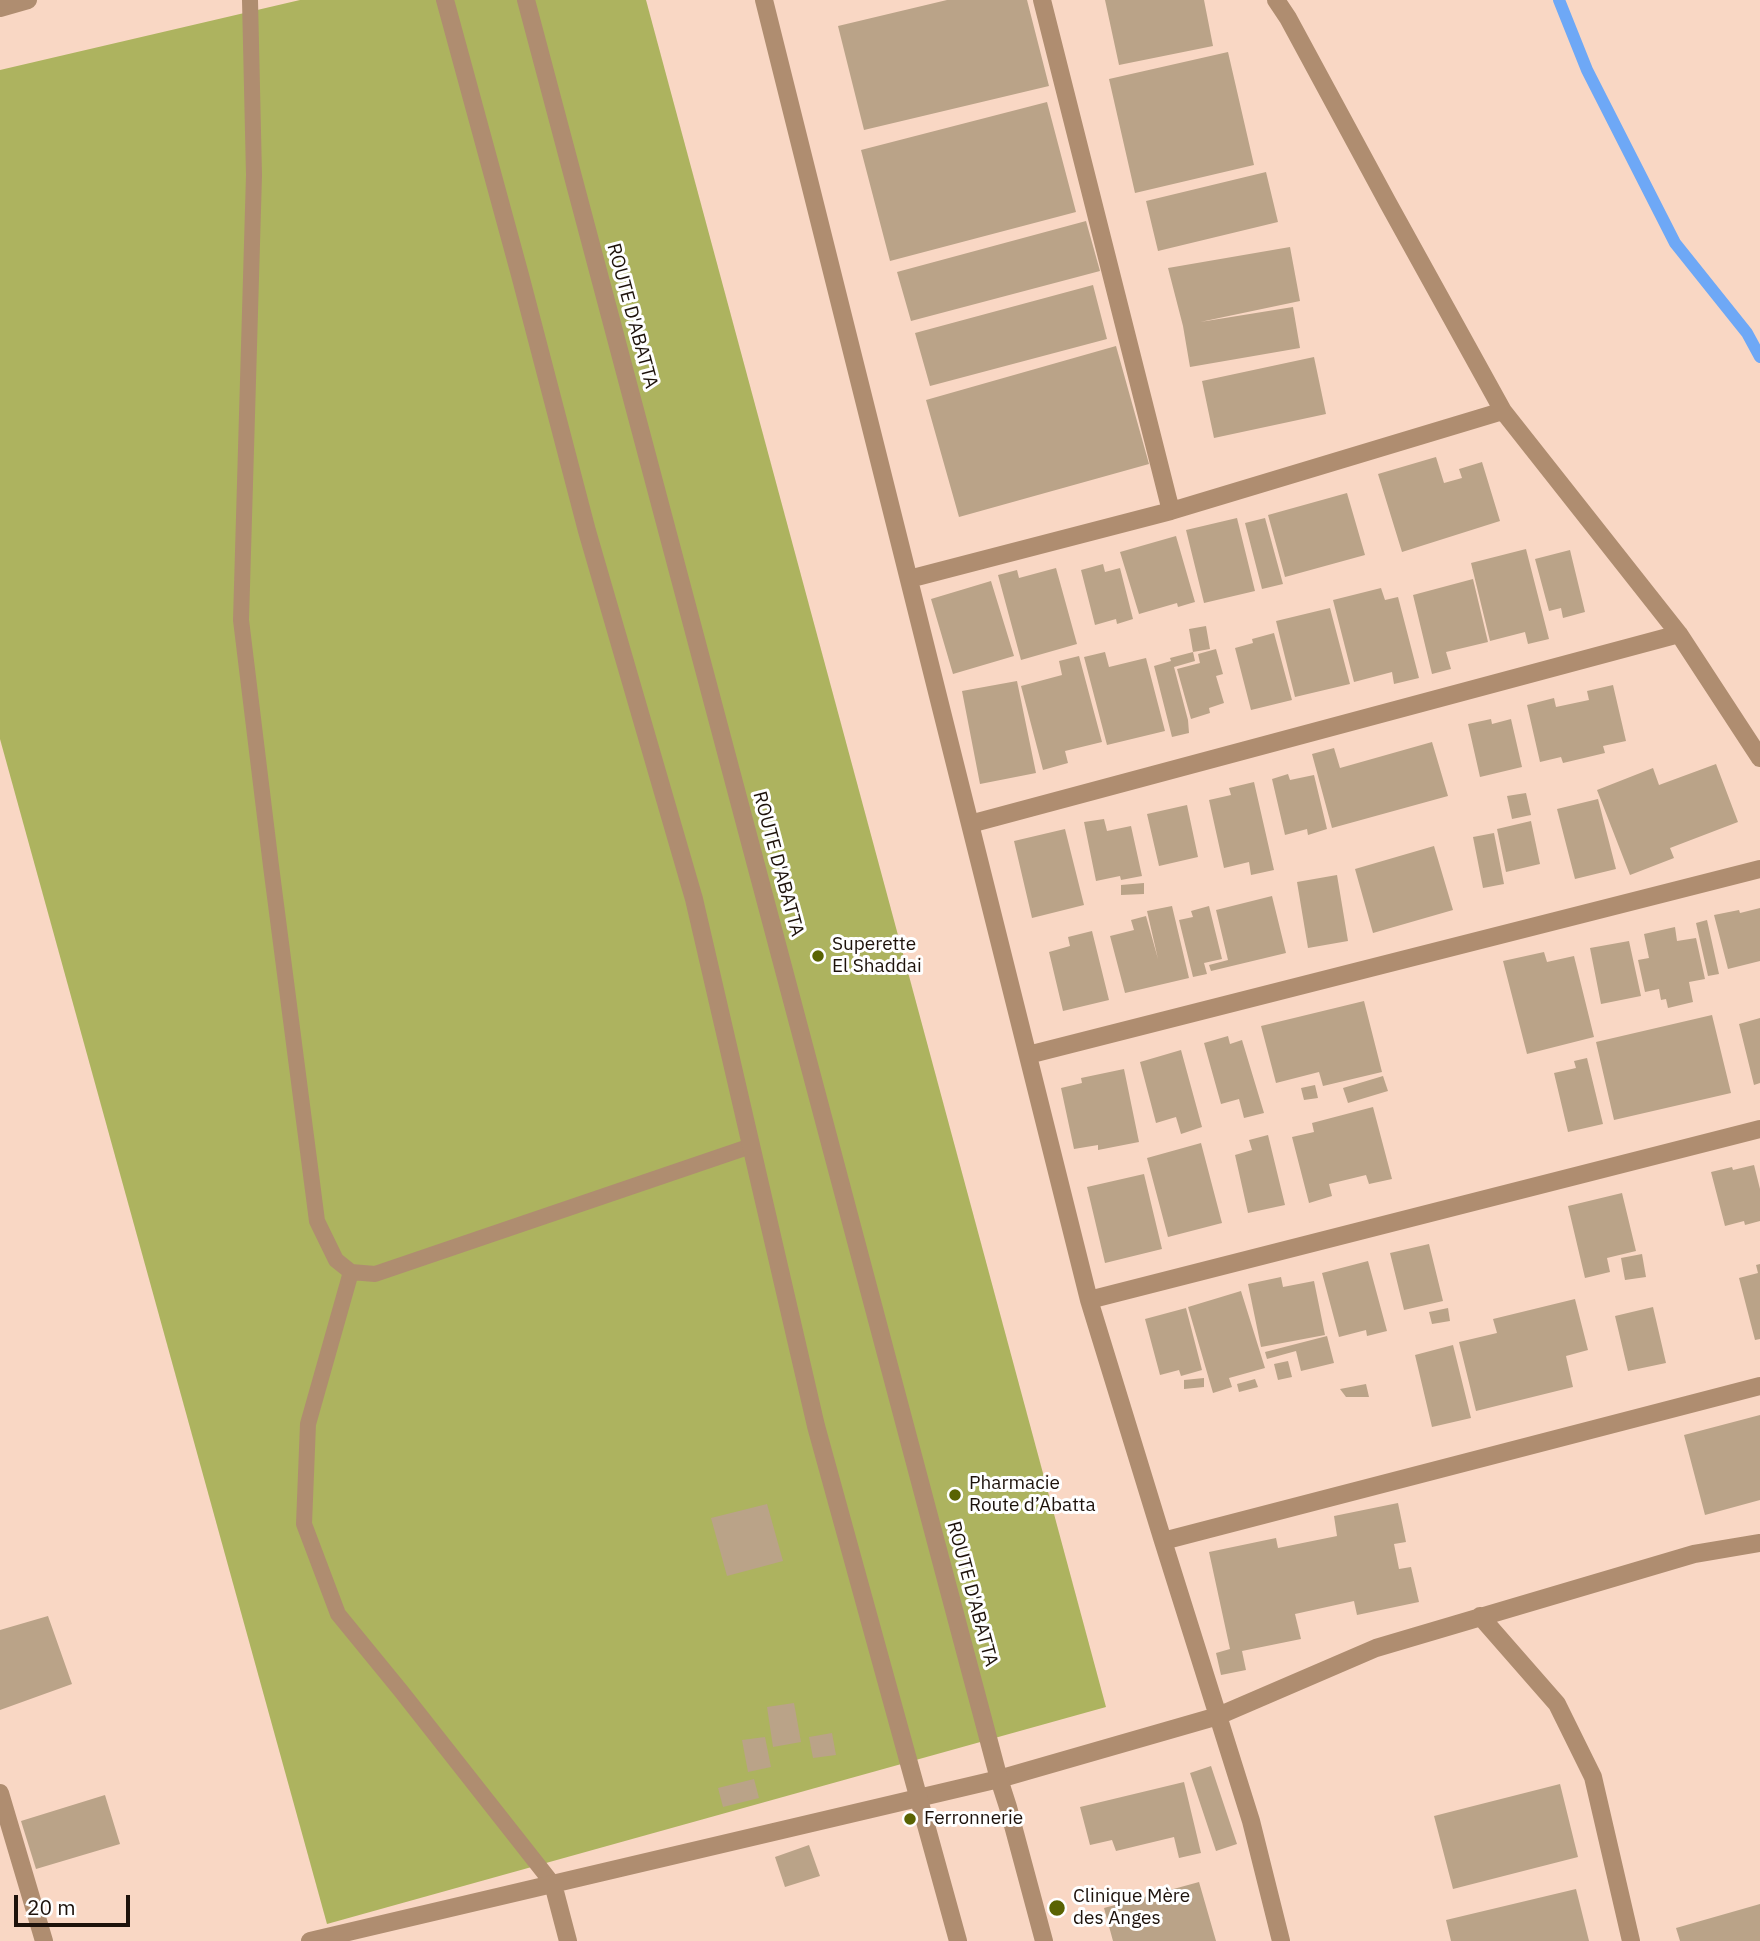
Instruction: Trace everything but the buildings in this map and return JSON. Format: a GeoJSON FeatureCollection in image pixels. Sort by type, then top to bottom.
{"type":"FeatureCollection","features":[{"type":"Feature","properties":{"kind":"street"},"geometry":{"type":"LineString","coordinates":[[0,8],[28,0]]}},
{"type":"Feature","properties":{"kind":"street"},"geometry":{"type":"LineString","coordinates":[[445,0],[587,531],[694,899],[817,1426],[958,1941]]}},
{"type":"Feature","properties":{"kind":"street","name":"ROUTE D'ABATTA"},"geometry":{"type":"LineString","coordinates":[[526,0],[1044,1941]]}},
{"type":"Feature","properties":{"kind":"street"},"geometry":{"type":"LineString","coordinates":[[765,0],[1089,1300],[1251,1821],[1281,1941]]}},
{"type":"Feature","properties":{"kind":"street"},"geometry":{"type":"LineString","coordinates":[[1042,0],[1171,511]]}},
{"type":"Feature","properties":{"kind":"street"},"geometry":{"type":"LineString","coordinates":[[1276,0],[1503,411],[1679,634],[1760,758]]}},
{"type":"Feature","properties":{"kind":"street"},"geometry":{"type":"LineString","coordinates":[[909,579],[1171,511],[1503,411]]}},
{"type":"Feature","properties":{"kind":"street"},"geometry":{"type":"LineString","coordinates":[[970,824],[1679,634]]}},
{"type":"Feature","properties":{"kind":"street"},"geometry":{"type":"LineString","coordinates":[[1028,1055],[1760,869]]}},
{"type":"Feature","properties":{"kind":"street"},"geometry":{"type":"LineString","coordinates":[[1089,1300],[1760,1129]]}},
{"type":"Feature","properties":{"kind":"street"},"geometry":{"type":"LineString","coordinates":[[1163,1541],[1760,1386]]}},
{"type":"Feature","properties":{"kind":"street"},"geometry":{"type":"LineString","coordinates":[[310,1941],[999,1779],[1218,1716],[1376,1648],[1694,1554],[1760,1543]]}},
{"type":"Feature","properties":{"kind":"street"},"geometry":{"type":"LineString","coordinates":[[1480,1616],[1558,1704],[1592,1777],[1631,1941]]}},
{"type":"Feature","properties":{"kind":"street"},"geometry":{"type":"LineString","coordinates":[[0,1793],[44,1941]]}},
{"type":"Feature","properties":{"kind":"street"},"geometry":{"type":"LineString","coordinates":[[552,1884],[568,1941]]}},
{"type":"Feature","properties":{"kind":"lane"},"geometry":{"type":"LineString","coordinates":[[250,0],[254,175],[241,620],[317,1221],[336,1260],[351,1272],[375,1274],[751,1146]]}},
{"type":"Feature","properties":{"kind":"lane"},"geometry":{"type":"LineString","coordinates":[[351,1272],[308,1424],[304,1524],[338,1615],[552,1884]]}},
{"type":"Feature","properties":{"kind":"green space"},"geometry":{"type":"Polygon","coordinates":[[[300,0],[646,0],[1106,1707],[327,1924],[0,739],[0,70],[300,0]]]}},
{"type":"Feature","properties":{"kind":"waterway"},"geometry":{"type":"LineString","coordinates":[[1559,0],[1587,70],[1675,243],[1747,333],[1760,357]]}},
{"type":"Feature","properties":{"kind":"place","name":"Superette El Shaddai"},"geometry":{"type":"Point","coordinates":[818,956]}},
{"type":"Feature","properties":{"kind":"place","name":"Pharmacie Route d’Abatta"},"geometry":{"type":"Point","coordinates":[955,1495]}},
{"type":"Feature","properties":{"kind":"place","name":"Ferronnerie"},"geometry":{"type":"Point","coordinates":[910,1819]}},
{"type":"Feature","properties":{"kind":"place","name":"Clinique Mère des Anges"},"geometry":{"type":"Point","coordinates":[1057,1908]}}]}
